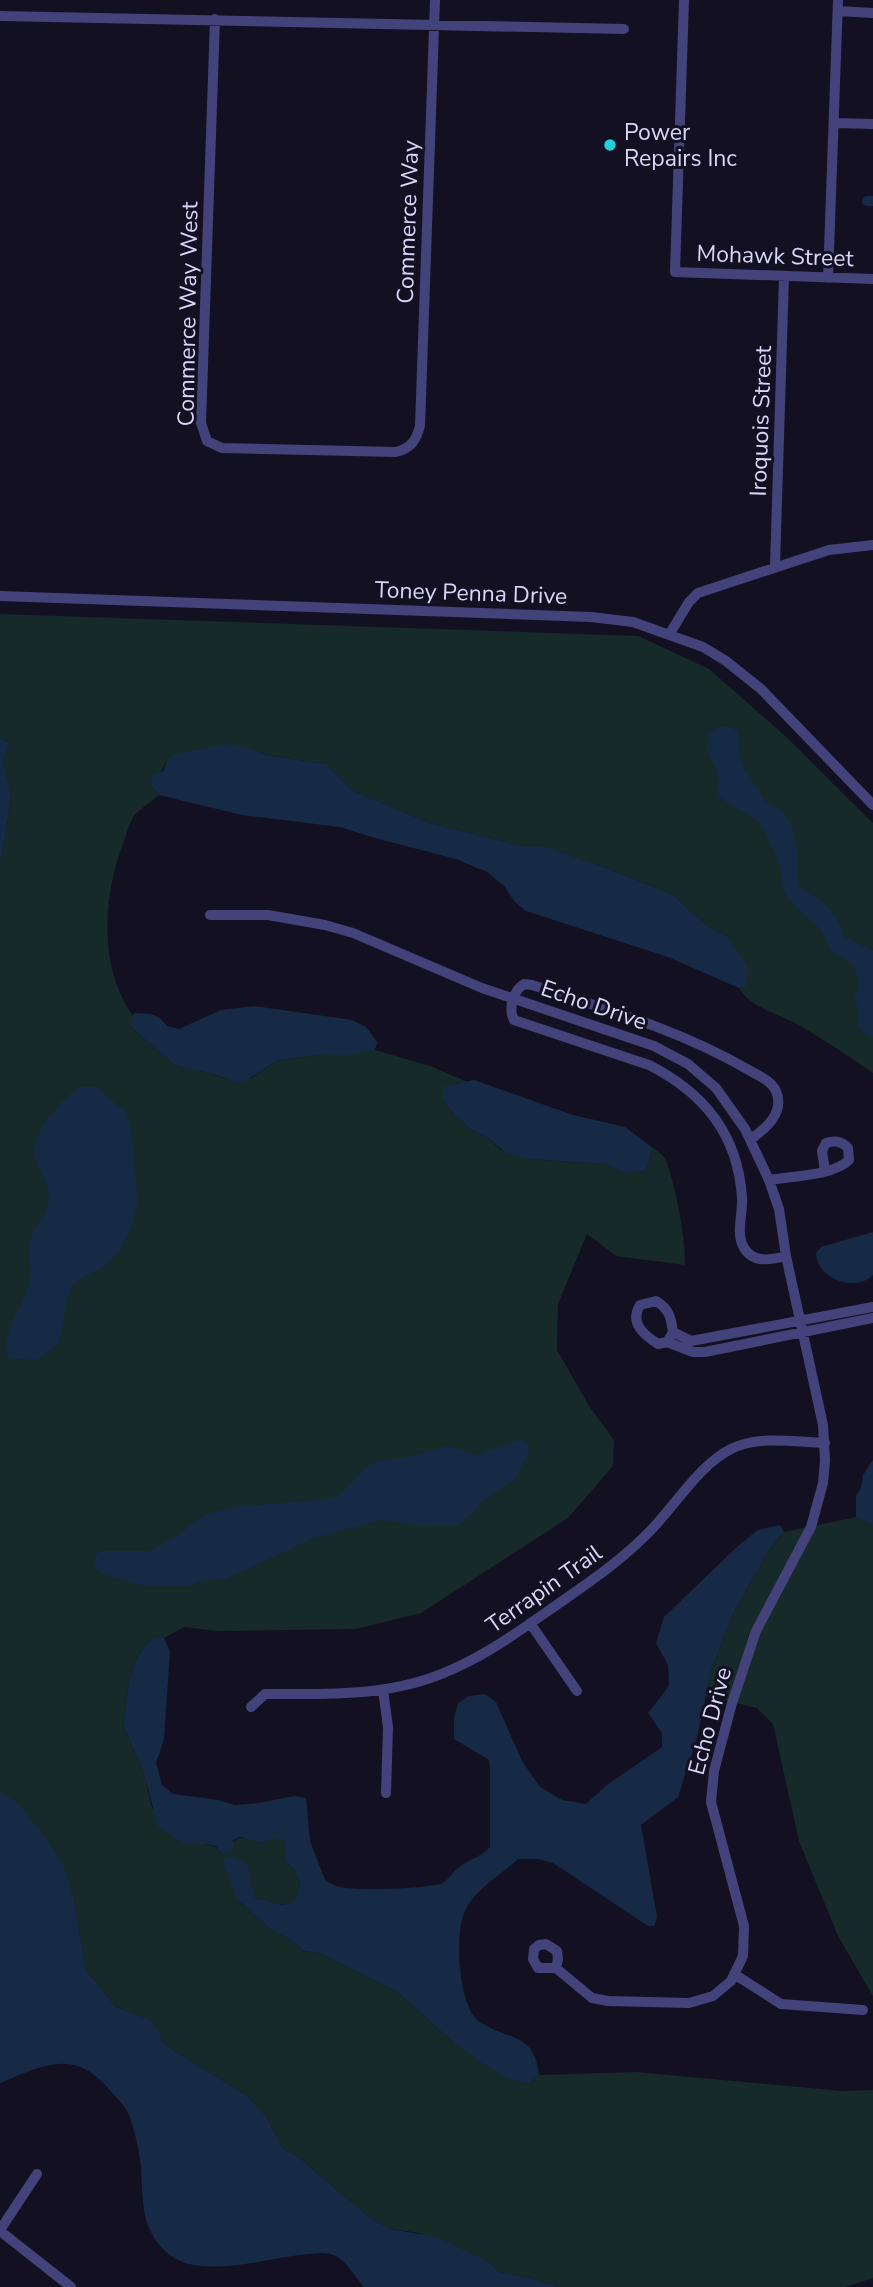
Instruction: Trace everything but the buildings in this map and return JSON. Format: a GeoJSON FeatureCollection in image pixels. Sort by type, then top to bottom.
{"type":"FeatureCollection","features":[{"type":"Feature","properties":{"kind":"street","name":"Commerce Way"},"geometry":{"type":"LineString","coordinates":[[413,444],[420,426],[435,0]]}},
{"type":"Feature","properties":{"kind":"street","name":"Mohawk Street"},"geometry":{"type":"LineString","coordinates":[[684,0],[675,272],[873,279]]}},
{"type":"Feature","properties":{"kind":"street"},"geometry":{"type":"LineString","coordinates":[[828,278],[838,0]]}},
{"type":"Feature","properties":{"kind":"street"},"geometry":{"type":"LineString","coordinates":[[838,11],[873,13]]}},
{"type":"Feature","properties":{"kind":"street"},"geometry":{"type":"LineString","coordinates":[[0,16],[624,29]]}},
{"type":"Feature","properties":{"kind":"street","name":"Commerce Way West"},"geometry":{"type":"LineString","coordinates":[[215,19],[201,423],[207,441],[222,448],[396,452],[413,444]]}},
{"type":"Feature","properties":{"kind":"street"},"geometry":{"type":"LineString","coordinates":[[834,123],[873,124]]}},
{"type":"Feature","properties":{"kind":"street","name":"Iroquois Street"},"geometry":{"type":"LineString","coordinates":[[775,566],[784,276]]}},
{"type":"Feature","properties":{"kind":"street"},"geometry":{"type":"LineString","coordinates":[[669,635],[689,602],[698,593],[829,550],[873,545]]}},
{"type":"Feature","properties":{"kind":"street","name":"Toney Penna Drive"},"geometry":{"type":"LineString","coordinates":[[0,596],[591,617],[634,622],[703,647],[747,677],[873,805]]}},
{"type":"Feature","properties":{"kind":"street","name":"Echo Drive"},"geometry":{"type":"LineString","coordinates":[[209,915],[268,915],[325,925],[380,943],[447,974],[636,1039],[676,1057],[700,1073],[730,1104],[751,1139],[779,1209],[786,1256],[802,1322],[825,1443],[823,1483],[811,1527],[756,1631],[732,1703],[714,1771],[711,1802],[744,1926],[743,1956],[734,1974]]}},
{"type":"Feature","properties":{"kind":"street"},"geometry":{"type":"LineString","coordinates":[[751,1139],[774,1118],[778,1106],[777,1093],[771,1083],[723,1055],[667,1030],[532,985],[524,984],[519,987],[511,1011],[514,1020],[649,1065],[669,1075],[701,1100],[725,1133],[738,1165],[742,1195],[742,1244],[750,1254],[761,1260],[786,1256]]}},
{"type":"Feature","properties":{"kind":"street"},"geometry":{"type":"LineString","coordinates":[[769,1180],[825,1171]]}},
{"type":"Feature","properties":{"kind":"street"},"geometry":{"type":"LineString","coordinates":[[667,1342],[673,1332],[671,1317],[666,1307],[656,1301],[640,1305],[636,1318],[639,1328],[658,1344],[667,1342],[694,1352],[873,1318]]}},
{"type":"Feature","properties":{"kind":"street"},"geometry":{"type":"LineString","coordinates":[[673,1332],[691,1341],[873,1307]]}},
{"type":"Feature","properties":{"kind":"street","name":"Terrapin Trail"},"geometry":{"type":"LineString","coordinates":[[251,1707],[265,1693],[336,1694],[383,1690],[417,1683],[453,1670],[486,1653],[623,1557],[646,1536],[719,1456],[737,1447],[764,1441],[825,1443]]}},
{"type":"Feature","properties":{"kind":"street"},"geometry":{"type":"LineString","coordinates":[[530,1623],[577,1692]]}},
{"type":"Feature","properties":{"kind":"street"},"geometry":{"type":"LineString","coordinates":[[383,1690],[388,1727],[386,1793]]}},
{"type":"Feature","properties":{"kind":"street"},"geometry":{"type":"LineString","coordinates":[[556,1968],[592,1998],[608,2001],[689,2003],[713,1996],[731,1981],[734,1974],[781,2004],[863,2010]]}},
{"type":"Feature","properties":{"kind":"street"},"geometry":{"type":"LineString","coordinates":[[37,2174],[0,2230],[71,2287]]}},
{"type":"Feature","properties":{"kind":"green space"},"geometry":{"type":"Polygon","coordinates":[[[0,614],[638,636],[709,669],[783,734],[873,823],[873,1073],[799,1025],[766,1010],[744,995],[739,988],[743,988],[736,951],[727,936],[710,928],[672,894],[604,867],[545,848],[522,846],[430,823],[353,791],[326,764],[271,756],[249,748],[205,748],[168,759],[152,787],[159,795],[134,816],[128,828],[112,884],[108,930],[114,976],[133,1016],[131,1027],[173,1064],[223,1078],[250,1079],[276,1061],[375,1050],[430,1066],[470,1083],[457,1083],[443,1100],[455,1116],[501,1150],[529,1159],[606,1164],[625,1173],[646,1171],[653,1148],[664,1157],[669,1169],[679,1211],[685,1255],[685,1265],[616,1256],[587,1234],[558,1304],[557,1350],[589,1406],[614,1440],[613,1466],[568,1518],[421,1613],[356,1629],[217,1631],[184,1627],[164,1638],[151,1638],[137,1657],[129,1681],[123,1724],[145,1777],[152,1808],[185,1844],[216,1847],[221,1854],[239,1838],[262,1843],[274,1837],[281,1839],[286,1845],[286,1862],[298,1876],[300,1886],[293,1902],[283,1905],[254,1897],[236,1898],[270,1929],[292,1941],[303,1951],[319,1953],[396,1991],[451,2040],[529,2084],[539,2075],[636,2072],[842,2091],[873,2090],[873,2278],[846,2287],[558,2287],[500,2272],[487,2261],[419,2233],[390,2229],[368,2216],[297,2156],[283,2149],[266,2116],[246,2095],[165,2045],[152,2021],[116,2007],[86,1970],[74,1900],[0,1791],[0,861],[11,794],[3,762],[10,743],[0,738],[0,614]]]}},
{"type":"Feature","properties":{"kind":"green space"},"geometry":{"type":"Polygon","coordinates":[[[856,1517],[873,1525],[873,1996],[838,1936],[799,1841],[773,1724],[757,1708],[706,1696],[711,1671],[733,1614],[769,1550],[784,1532],[856,1517]]]}},
{"type":"Feature","properties":{"kind":"water"},"geometry":{"type":"Polygon","coordinates":[[[717,727],[732,727],[738,733],[741,763],[767,803],[788,818],[796,843],[800,886],[828,907],[844,936],[873,951],[873,1037],[866,1035],[858,1026],[859,1012],[854,998],[859,985],[855,968],[830,950],[820,930],[789,899],[783,889],[777,858],[760,825],[718,794],[718,773],[707,747],[709,733],[717,727]]]}},
{"type":"Feature","properties":{"kind":"water"},"geometry":{"type":"Polygon","coordinates":[[[0,738],[10,743],[3,762],[11,794],[0,861],[0,738]]]}},
{"type":"Feature","properties":{"kind":"water"},"geometry":{"type":"Polygon","coordinates":[[[225,744],[249,748],[271,756],[326,764],[353,791],[430,823],[522,846],[545,847],[672,894],[710,928],[727,936],[747,966],[749,973],[746,987],[739,988],[668,957],[526,911],[515,902],[504,886],[487,872],[456,859],[340,827],[242,815],[159,795],[152,787],[151,776],[163,771],[168,759],[176,754],[225,744]]]}},
{"type":"Feature","properties":{"kind":"water"},"geometry":{"type":"Polygon","coordinates":[[[254,1006],[352,1020],[366,1027],[377,1042],[375,1050],[276,1061],[246,1081],[236,1082],[173,1064],[131,1027],[134,1013],[151,1014],[160,1018],[167,1026],[179,1029],[221,1010],[254,1006]]]}},
{"type":"Feature","properties":{"kind":"water"},"geometry":{"type":"Polygon","coordinates":[[[474,1080],[573,1115],[625,1127],[653,1148],[646,1171],[625,1173],[606,1164],[529,1159],[506,1153],[455,1116],[443,1100],[443,1087],[474,1080]]]}},
{"type":"Feature","properties":{"kind":"water"},"geometry":{"type":"Polygon","coordinates":[[[80,1087],[96,1087],[126,1112],[131,1127],[138,1202],[132,1226],[120,1250],[103,1267],[75,1282],[69,1292],[59,1342],[35,1360],[8,1358],[8,1336],[30,1277],[30,1240],[49,1201],[47,1185],[35,1155],[36,1140],[54,1110],[80,1087]]]}},
{"type":"Feature","properties":{"kind":"water"},"geometry":{"type":"Polygon","coordinates":[[[873,1232],[873,1275],[857,1283],[847,1283],[823,1270],[816,1253],[821,1247],[873,1232]]]}},
{"type":"Feature","properties":{"kind":"water"},"geometry":{"type":"Polygon","coordinates":[[[522,1439],[530,1451],[515,1479],[481,1502],[459,1525],[422,1526],[380,1520],[315,1538],[225,1579],[204,1580],[188,1586],[144,1586],[99,1573],[95,1566],[95,1556],[99,1551],[148,1551],[179,1535],[196,1520],[210,1513],[234,1507],[328,1499],[340,1495],[365,1467],[378,1461],[410,1457],[441,1447],[452,1447],[477,1455],[522,1439]]]}},
{"type":"Feature","properties":{"kind":"water"},"geometry":{"type":"Polygon","coordinates":[[[873,1460],[873,1525],[856,1517],[856,1496],[861,1488],[863,1475],[873,1460]]]}},
{"type":"Feature","properties":{"kind":"water"},"geometry":{"type":"Polygon","coordinates":[[[780,1525],[784,1532],[769,1550],[733,1614],[711,1671],[697,1738],[678,1797],[641,1825],[657,1917],[654,1926],[648,1926],[553,1863],[538,1859],[518,1859],[482,1889],[465,1911],[459,1953],[467,2003],[481,2023],[519,2040],[532,2051],[539,2075],[529,2084],[509,2079],[477,2060],[396,1991],[319,1953],[303,1951],[292,1941],[270,1929],[236,1898],[222,1860],[234,1857],[248,1865],[254,1897],[283,1905],[293,1902],[300,1886],[298,1876],[286,1862],[286,1845],[281,1839],[274,1838],[262,1843],[240,1837],[233,1840],[234,1851],[221,1854],[216,1846],[185,1844],[158,1827],[145,1777],[123,1724],[129,1681],[137,1657],[151,1638],[164,1638],[170,1651],[164,1739],[156,1763],[162,1785],[173,1794],[235,1805],[294,1796],[306,1798],[310,1841],[325,1880],[336,1886],[392,1889],[443,1883],[458,1868],[490,1847],[489,1760],[454,1739],[454,1718],[458,1703],[469,1696],[485,1694],[496,1702],[522,1761],[540,1787],[562,1800],[586,1804],[607,1785],[662,1747],[662,1733],[648,1713],[669,1686],[668,1665],[656,1643],[664,1617],[758,1530],[780,1525]]]}},
{"type":"Feature","properties":{"kind":"water"},"geometry":{"type":"Polygon","coordinates":[[[0,1791],[19,1804],[64,1867],[74,1900],[86,1970],[116,2007],[153,2021],[165,2045],[246,2095],[266,2116],[283,2149],[297,2156],[368,2216],[390,2229],[437,2237],[487,2261],[500,2272],[558,2287],[364,2287],[343,2262],[329,2254],[319,2253],[214,2267],[179,2260],[165,2251],[151,2232],[144,2212],[139,2154],[129,2115],[106,2086],[81,2067],[68,2064],[42,2067],[0,2083],[0,1791]]]}},
{"type":"Feature","properties":{"kind":"waterway"},"geometry":{"type":"LineString","coordinates":[[867,201],[873,201]]}},
{"type":"Feature","properties":{"kind":"place","name":"Power Repairs Inc"},"geometry":{"type":"Point","coordinates":[610,145]}}]}
